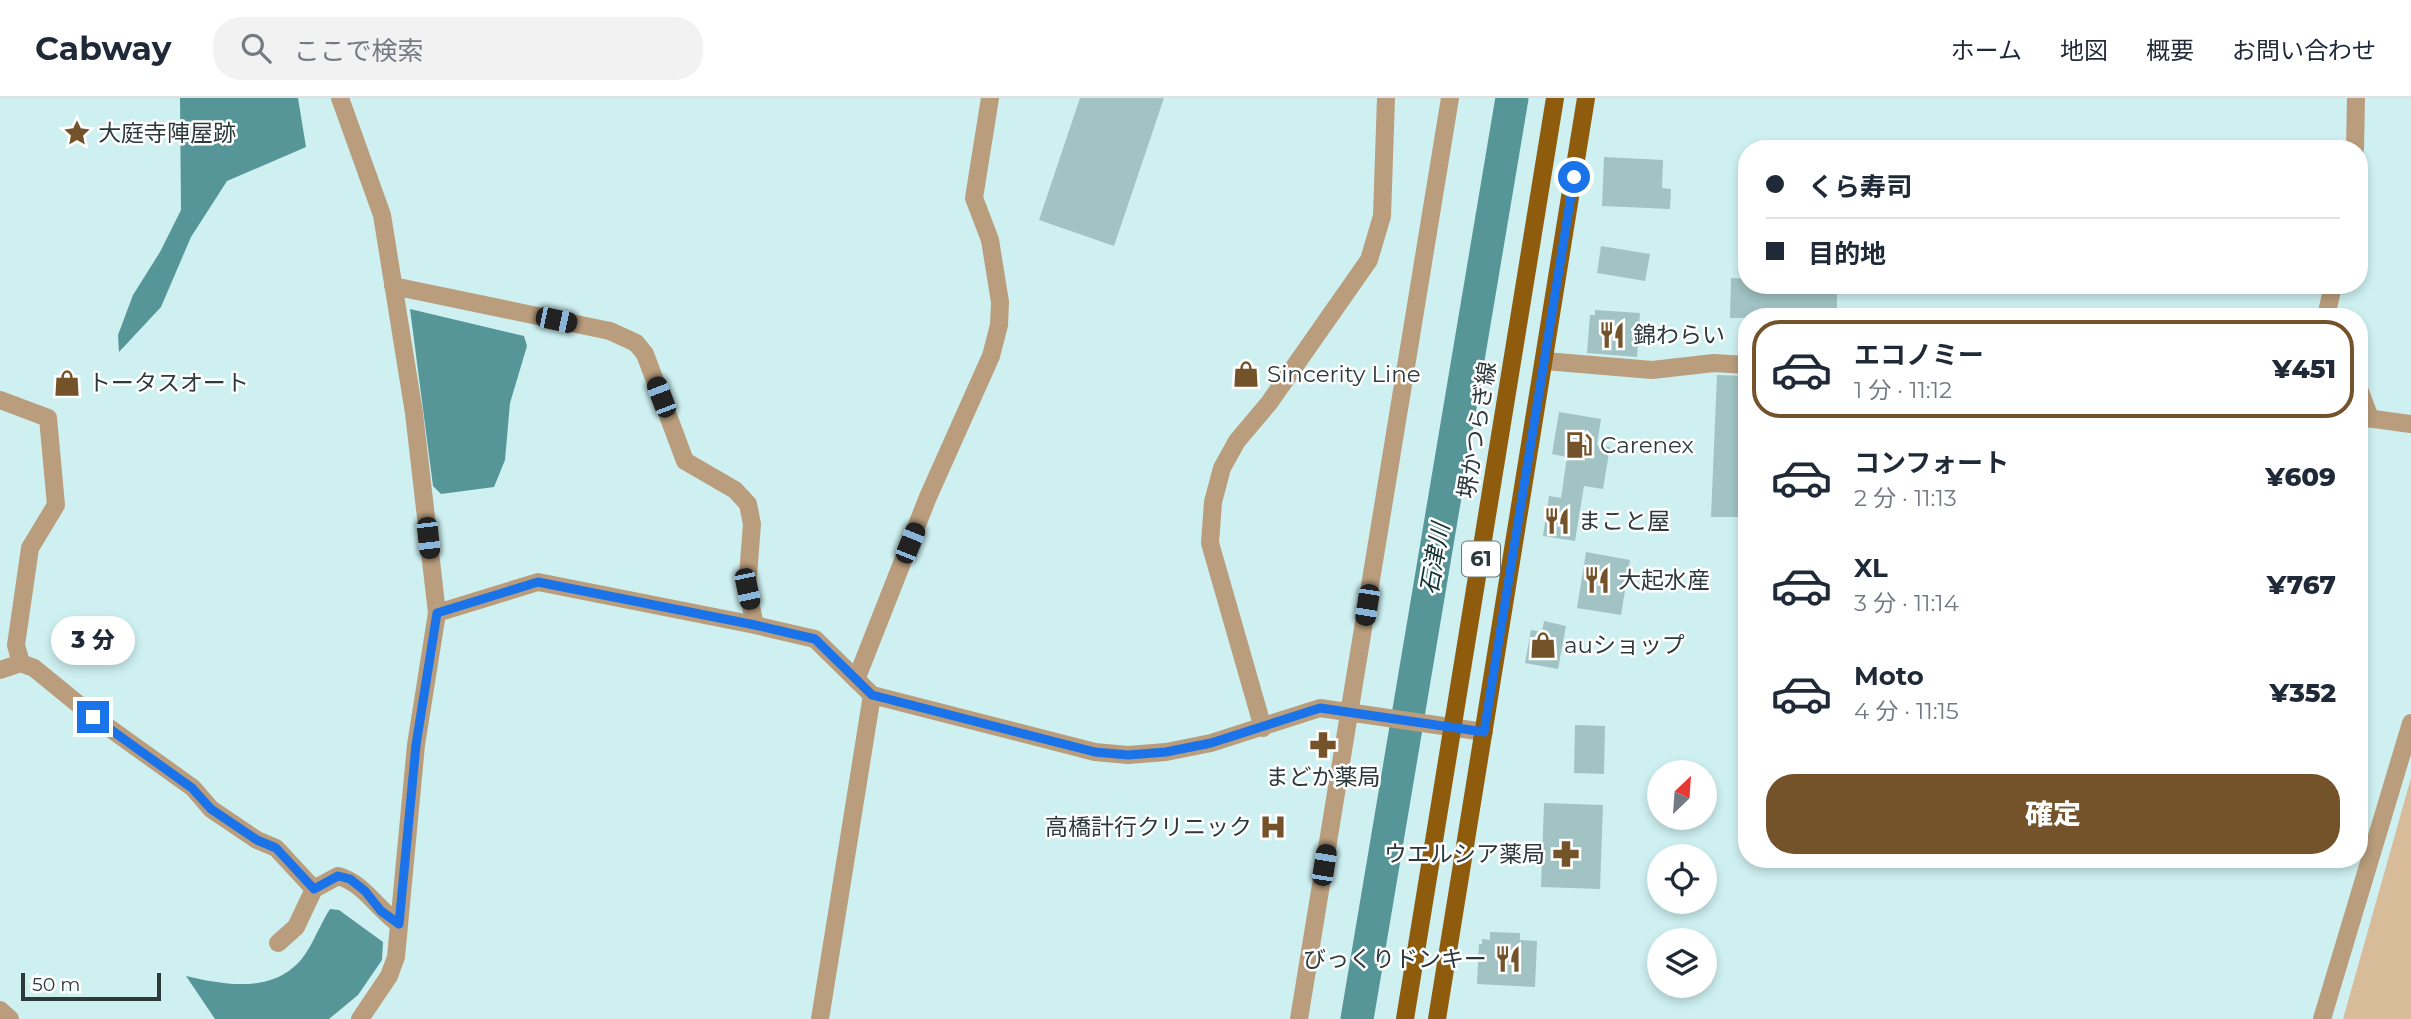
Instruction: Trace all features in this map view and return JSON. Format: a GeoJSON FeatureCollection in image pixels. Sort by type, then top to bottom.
{"type":"FeatureCollection","features":[{"type":"Feature","properties":{"kind":"main road","name":"堺かつらぎ線"},"geometry":{"type":"LineString","coordinates":[[1405,1019],[1555,98]]}},
{"type":"Feature","properties":{"kind":"main road","name":"61"},"geometry":{"type":"LineString","coordinates":[[1437,1019],[1587,98]]}},
{"type":"Feature","properties":{"kind":"street"},"geometry":{"type":"LineString","coordinates":[[340,98],[382,215],[414,413],[437,613],[416,745],[396,957],[389,976],[360,1019]]}},
{"type":"Feature","properties":{"kind":"street"},"geometry":{"type":"LineString","coordinates":[[856,680],[929,497],[991,356],[999,325],[1000,302],[990,240],[974,198],[990,98]]}},
{"type":"Feature","properties":{"kind":"street"},"geometry":{"type":"LineString","coordinates":[[1263,728],[1210,543],[1213,502],[1222,468],[1237,441],[1269,403],[1369,260],[1382,216],[1387,143],[1386,98]]}},
{"type":"Feature","properties":{"kind":"street"},"geometry":{"type":"LineString","coordinates":[[1299,1019],[1450,98]]}},
{"type":"Feature","properties":{"kind":"street"},"geometry":{"type":"LineString","coordinates":[[2355,140],[2356,98]]}},
{"type":"Feature","properties":{"kind":"street"},"geometry":{"type":"LineString","coordinates":[[393,286],[610,331],[636,343],[645,354],[685,461],[735,490],[748,504],[752,524],[747,589],[755,625]]}},
{"type":"Feature","properties":{"kind":"street"},"geometry":{"type":"LineString","coordinates":[[1545,361],[1652,370],[1714,363],[1738,364]]}},
{"type":"Feature","properties":{"kind":"street"},"geometry":{"type":"LineString","coordinates":[[0,400],[48,418],[56,505],[30,548],[16,645],[21,663]]}},
{"type":"Feature","properties":{"kind":"street"},"geometry":{"type":"LineString","coordinates":[[2368,417],[2411,424]]}},
{"type":"Feature","properties":{"kind":"street"},"geometry":{"type":"LineString","coordinates":[[437,613],[538,582],[755,625],[815,639],[872,695],[1069,746],[1128,755],[1211,743],[1320,708],[1484,732]]}},
{"type":"Feature","properties":{"kind":"street"},"geometry":{"type":"LineString","coordinates":[[0,670],[21,663],[34,668],[93,717],[192,788],[211,809],[257,840],[276,848],[314,889]]}},
{"type":"Feature","properties":{"kind":"street"},"geometry":{"type":"LineString","coordinates":[[820,1019],[872,695]]}},
{"type":"Feature","properties":{"kind":"street"},"geometry":{"type":"LineString","coordinates":[[2368,866],[2411,723]]}},
{"type":"Feature","properties":{"kind":"street"},"geometry":{"type":"LineString","coordinates":[[2322,1019],[2367,868]]}},
{"type":"Feature","properties":{"kind":"street"},"geometry":{"type":"LineString","coordinates":[[278,943],[296,928],[314,889],[338,876],[350,879],[399,924]]}},
{"type":"Feature","properties":{"kind":"street"},"geometry":{"type":"LineString","coordinates":[[0,1010],[10,1019]]}},
{"type":"Feature","properties":{"kind":"shaded area"},"geometry":{"type":"Polygon","coordinates":[[[2411,778],[2411,1019],[2343,1019],[2411,778]]]}},
{"type":"Feature","properties":{"kind":"water"},"geometry":{"type":"Polygon","coordinates":[[[180,98],[298,98],[306,147],[227,181],[191,237],[161,307],[119,352],[118,335],[133,295],[160,252],[181,210],[180,98]]]}},
{"type":"Feature","properties":{"kind":"water"},"geometry":{"type":"Polygon","coordinates":[[[410,309],[524,336],[527,346],[510,403],[505,460],[494,487],[441,494],[433,486],[410,309]]]}},
{"type":"Feature","properties":{"kind":"water"},"geometry":{"type":"Polygon","coordinates":[[[330,909],[339,910],[383,942],[382,960],[358,995],[329,1019],[215,1019],[186,976],[252,984],[282,975],[295,966],[306,953],[330,909]]]}},
{"type":"Feature","properties":{"kind":"building"},"geometry":{"type":"Polygon","coordinates":[[[1080,98],[1164,98],[1114,246],[1039,220],[1080,98]]]}},
{"type":"Feature","properties":{"kind":"building"},"geometry":{"type":"Polygon","coordinates":[[[1604,157],[1663,160],[1662,188],[1671,189],[1670,209],[1602,206],[1604,157]]]}},
{"type":"Feature","properties":{"kind":"building"},"geometry":{"type":"Polygon","coordinates":[[[1601,246],[1650,254],[1645,281],[1597,273],[1601,246]]]}},
{"type":"Feature","properties":{"kind":"building"},"geometry":{"type":"Polygon","coordinates":[[[1731,278],[1738,278],[1738,294],[1837,294],[1837,308],[1738,308],[1738,318],[1730,318],[1731,278]]]}},
{"type":"Feature","properties":{"kind":"building"},"geometry":{"type":"Polygon","coordinates":[[[1595,310],[1640,313],[1637,357],[1587,353],[1590,315],[1595,315],[1595,310]]]}},
{"type":"Feature","properties":{"kind":"building"},"geometry":{"type":"Polygon","coordinates":[[[1717,375],[1738,376],[1738,517],[1711,517],[1717,375]]]}},
{"type":"Feature","properties":{"kind":"building"},"geometry":{"type":"Polygon","coordinates":[[[1559,412],[1601,419],[1597,445],[1610,447],[1603,489],[1584,486],[1575,541],[1543,536],[1549,496],[1561,498],[1567,457],[1552,454],[1559,412]]]}},
{"type":"Feature","properties":{"kind":"building"},"geometry":{"type":"Polygon","coordinates":[[[1586,552],[1630,560],[1621,615],[1577,608],[1586,552]]]}},
{"type":"Feature","properties":{"kind":"building"},"geometry":{"type":"Polygon","coordinates":[[[1544,621],[1566,626],[1558,669],[1525,663],[1531,630],[1542,632],[1544,621]]]}},
{"type":"Feature","properties":{"kind":"building"},"geometry":{"type":"Polygon","coordinates":[[[1575,725],[1605,726],[1604,774],[1574,773],[1575,725]]]}},
{"type":"Feature","properties":{"kind":"building"},"geometry":{"type":"Polygon","coordinates":[[[1544,803],[1603,805],[1600,889],[1541,887],[1544,803]]]}},
{"type":"Feature","properties":{"kind":"building"},"geometry":{"type":"Polygon","coordinates":[[[1490,932],[1520,933],[1520,940],[1537,941],[1535,987],[1477,984],[1479,944],[1482,944],[1482,939],[1490,940],[1490,932]]]}},
{"type":"Feature","properties":{"kind":"waterway","name":"石津川"},"geometry":{"type":"LineString","coordinates":[[1357,1019],[1512,98]]}},
{"type":"Feature","properties":{"kind":"place","name":"大庭寺陣屋跡"},"geometry":{"type":"Point","coordinates":[77,133]}},
{"type":"Feature","properties":{"kind":"place","name":"錦わらい"},"geometry":{"type":"Point","coordinates":[1612,335]}},
{"type":"Feature","properties":{"kind":"place","name":"Sincerity Line"},"geometry":{"type":"Point","coordinates":[1246,374]}},
{"type":"Feature","properties":{"kind":"place","name":"トータスオート"},"geometry":{"type":"Point","coordinates":[67,383]}},
{"type":"Feature","properties":{"kind":"place","name":"Carenex"},"geometry":{"type":"Point","coordinates":[1579,445]}},
{"type":"Feature","properties":{"kind":"place","name":"まこと屋"},"geometry":{"type":"Point","coordinates":[1557,521]}},
{"type":"Feature","properties":{"kind":"place","name":"大起水産"},"geometry":{"type":"Point","coordinates":[1597,580]}},
{"type":"Feature","properties":{"kind":"place","name":"auショップ"},"geometry":{"type":"Point","coordinates":[1543,645]}},
{"type":"Feature","properties":{"kind":"place","name":"まどか薬局"},"geometry":{"type":"Point","coordinates":[1323,745]}},
{"type":"Feature","properties":{"kind":"place","name":"高橋計行クリニック"},"geometry":{"type":"Point","coordinates":[1273,827]}},
{"type":"Feature","properties":{"kind":"place","name":"ウエルシア薬局"},"geometry":{"type":"Point","coordinates":[1566,854]}},
{"type":"Feature","properties":{"kind":"place","name":"びっくりドンキー"},"geometry":{"type":"Point","coordinates":[1508,959]}},
{"type":"Feature","properties":{"kind":"route"},"geometry":{"type":"LineString","coordinates":[[93,717],[192,788],[211,809],[257,840],[276,848],[314,889],[338,876],[350,879],[365,891],[381,911],[399,924],[404,849],[416,745],[437,613],[538,582],[815,639],[872,695],[1095,752],[1128,755],[1166,752],[1211,743],[1320,708],[1484,732],[1574,177]]}}]}
